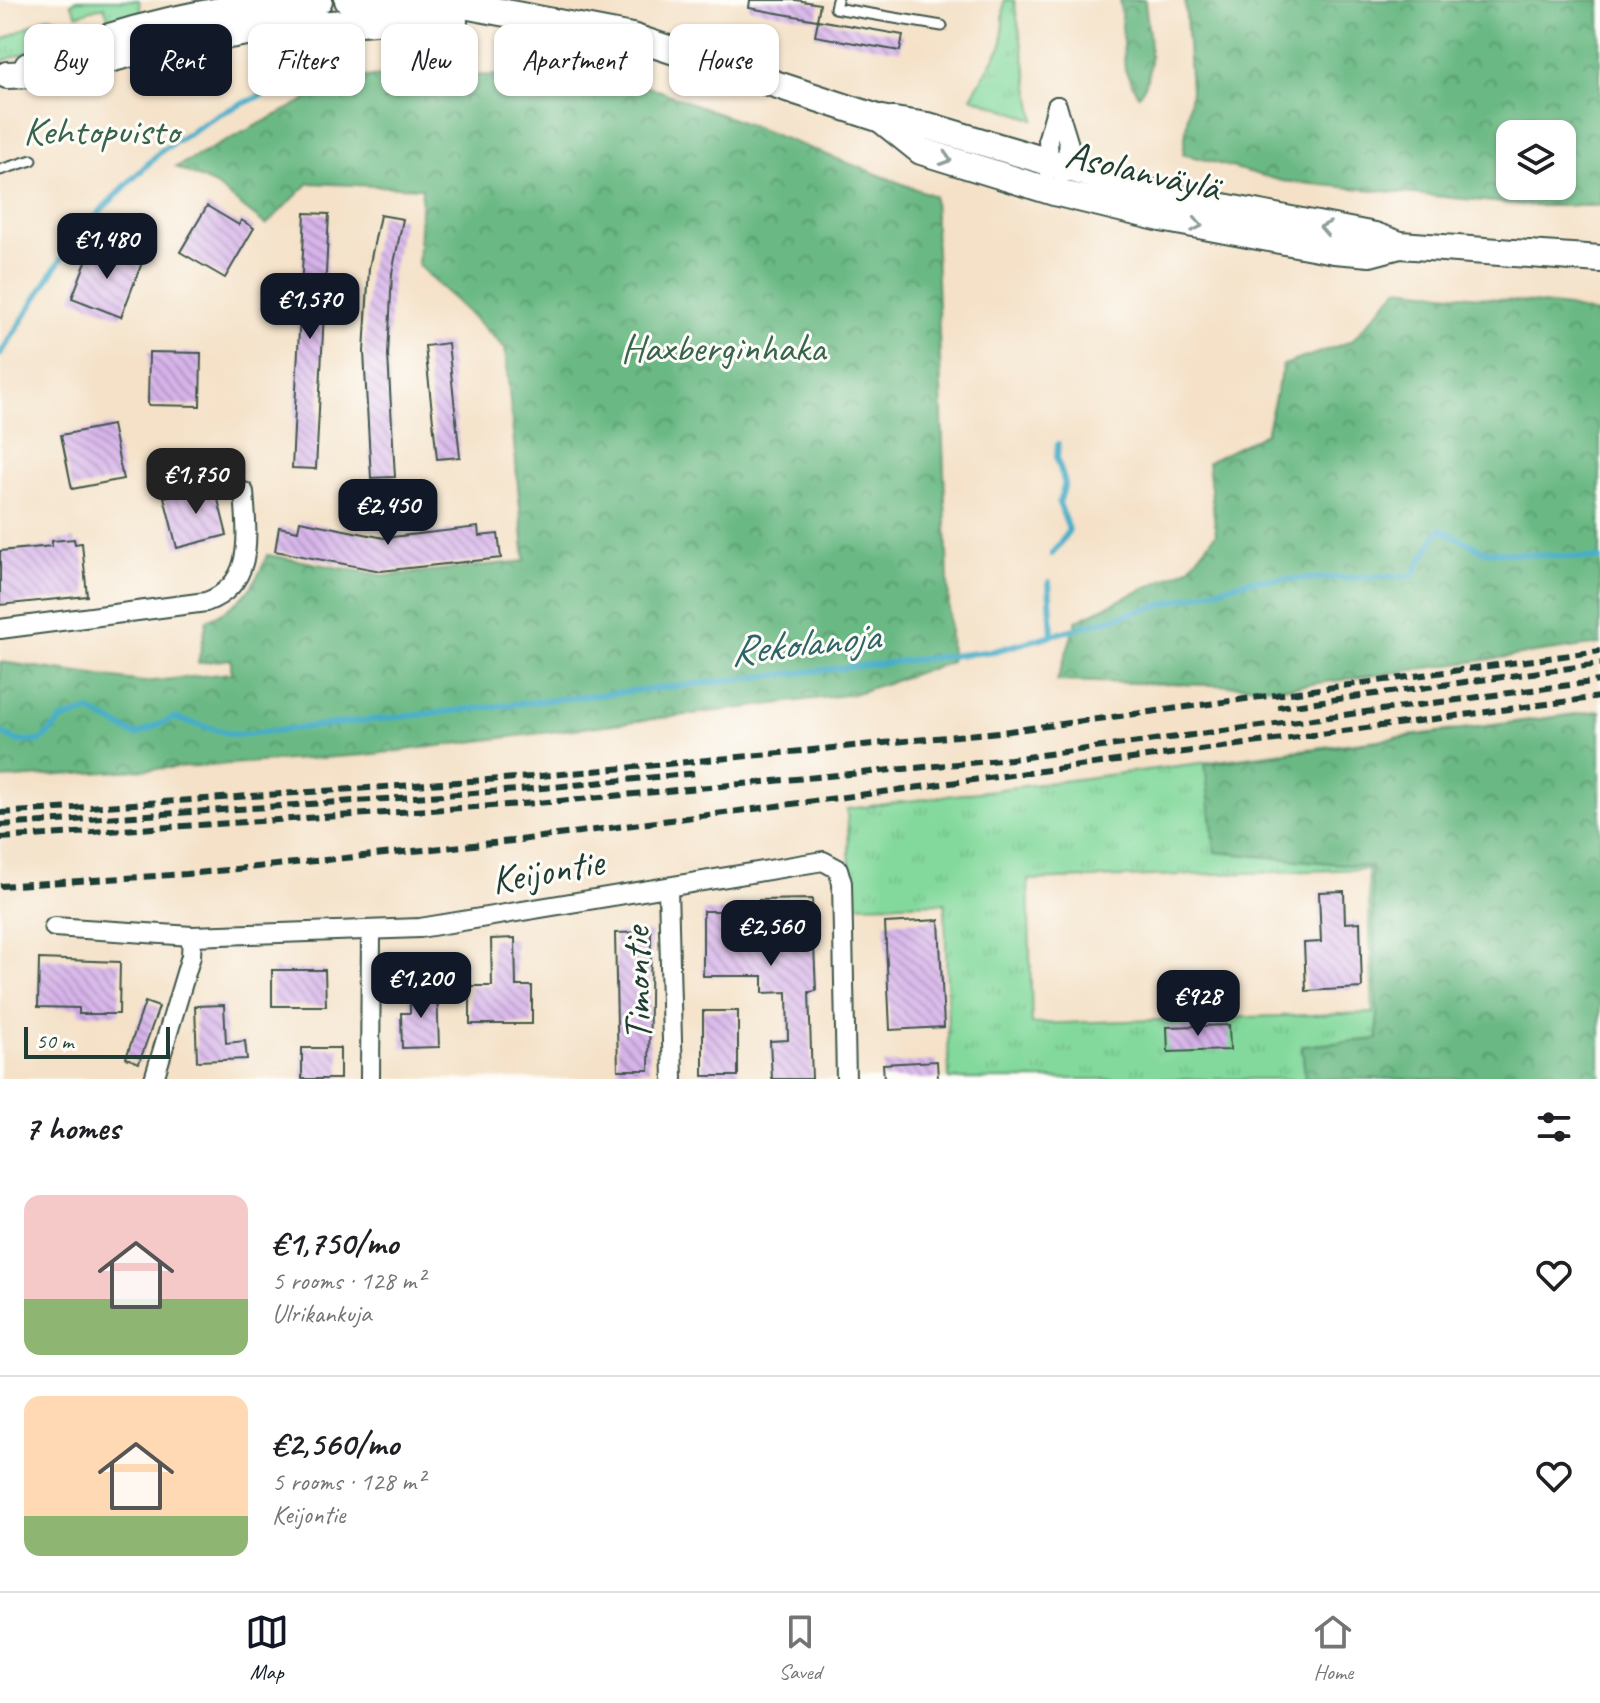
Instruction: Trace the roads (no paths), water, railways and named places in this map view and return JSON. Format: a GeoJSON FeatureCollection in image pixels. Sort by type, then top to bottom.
{"type":"FeatureCollection","features":[{"type":"Feature","properties":{"kind":"main road","name":"Asolanväylä"},"geometry":{"type":"LineString","coordinates":[[4,76],[57,73],[319,0]]}},
{"type":"Feature","properties":{"kind":"main road","name":"Asolanväylä"},"geometry":{"type":"LineString","coordinates":[[348,0],[453,3],[519,18],[632,37],[881,119],[928,126],[1055,174],[1375,236],[1400,245],[1600,259]]}},
{"type":"Feature","properties":{"kind":"main road","name":"Asolanväylä"},"geometry":{"type":"LineString","coordinates":[[4,76],[122,33],[251,3],[276,11],[405,19],[519,18]]}},
{"type":"Feature","properties":{"kind":"street"},"geometry":{"type":"LineString","coordinates":[[0,629],[206,602],[223,595],[240,575],[245,559],[244,492]]}},
{"type":"Feature","properties":{"kind":"street","name":"Keijontie"},"geometry":{"type":"LineString","coordinates":[[54,927],[192,936],[420,928],[823,861],[838,869],[846,1079]]}},
{"type":"Feature","properties":{"kind":"street","name":"Timontie"},"geometry":{"type":"LineString","coordinates":[[668,888],[673,1079]]}},
{"type":"Feature","properties":{"kind":"street"},"geometry":{"type":"LineString","coordinates":[[370,1079],[373,993],[371,932]]}},
{"type":"Feature","properties":{"kind":"street"},"geometry":{"type":"LineString","coordinates":[[154,1079],[191,956],[192,936]]}},
{"type":"Feature","properties":{"kind":"lane"},"geometry":{"type":"LineString","coordinates":[[837,0],[835,8],[942,26]]}},
{"type":"Feature","properties":{"kind":"lane"},"geometry":{"type":"LineString","coordinates":[[0,170],[32,160]]}},
{"type":"Feature","properties":{"kind":"waterway"},"geometry":{"type":"LineString","coordinates":[[0,355],[59,262],[103,208],[161,151],[219,114],[260,96]]}},
{"type":"Feature","properties":{"kind":"waterway"},"geometry":{"type":"LineString","coordinates":[[1052,554],[1069,530],[1059,503],[1065,484],[1057,458],[1058,444]]}},
{"type":"Feature","properties":{"kind":"waterway","name":"Rekolanoja"},"geometry":{"type":"LineString","coordinates":[[0,732],[17,741],[40,741],[63,719],[90,711],[136,735],[174,718],[236,735],[994,651],[1251,580],[1412,576],[1440,529],[1484,551],[1600,559]]}},
{"type":"Feature","properties":{"kind":"waterway"},"geometry":{"type":"LineString","coordinates":[[1049,582],[1052,635]]}},
{"type":"Feature","properties":{"kind":"railway"},"geometry":{"type":"LineString","coordinates":[[0,813],[531,777],[1009,731],[1600,651]]}},
{"type":"Feature","properties":{"kind":"railway"},"geometry":{"type":"LineString","coordinates":[[1278,707],[1600,664]]}},
{"type":"Feature","properties":{"kind":"railway"},"geometry":{"type":"LineString","coordinates":[[0,838],[537,803],[1011,759],[1600,681]]}},
{"type":"Feature","properties":{"kind":"railway"},"geometry":{"type":"LineString","coordinates":[[0,886],[187,874],[512,841],[1600,697]]}},
{"type":"Feature","properties":{"kind":"railway"},"geometry":{"type":"LineString","coordinates":[[0,825],[532,789],[698,773]]}},
{"type":"Feature","properties":{"kind":"park label","name":"Kehtopuisto"},"geometry":{"type":"Point","coordinates":[101,130]}},
{"type":"Feature","properties":{"kind":"park label","name":"Haxberginhaka"},"geometry":{"type":"Point","coordinates":[723,347]}}]}
